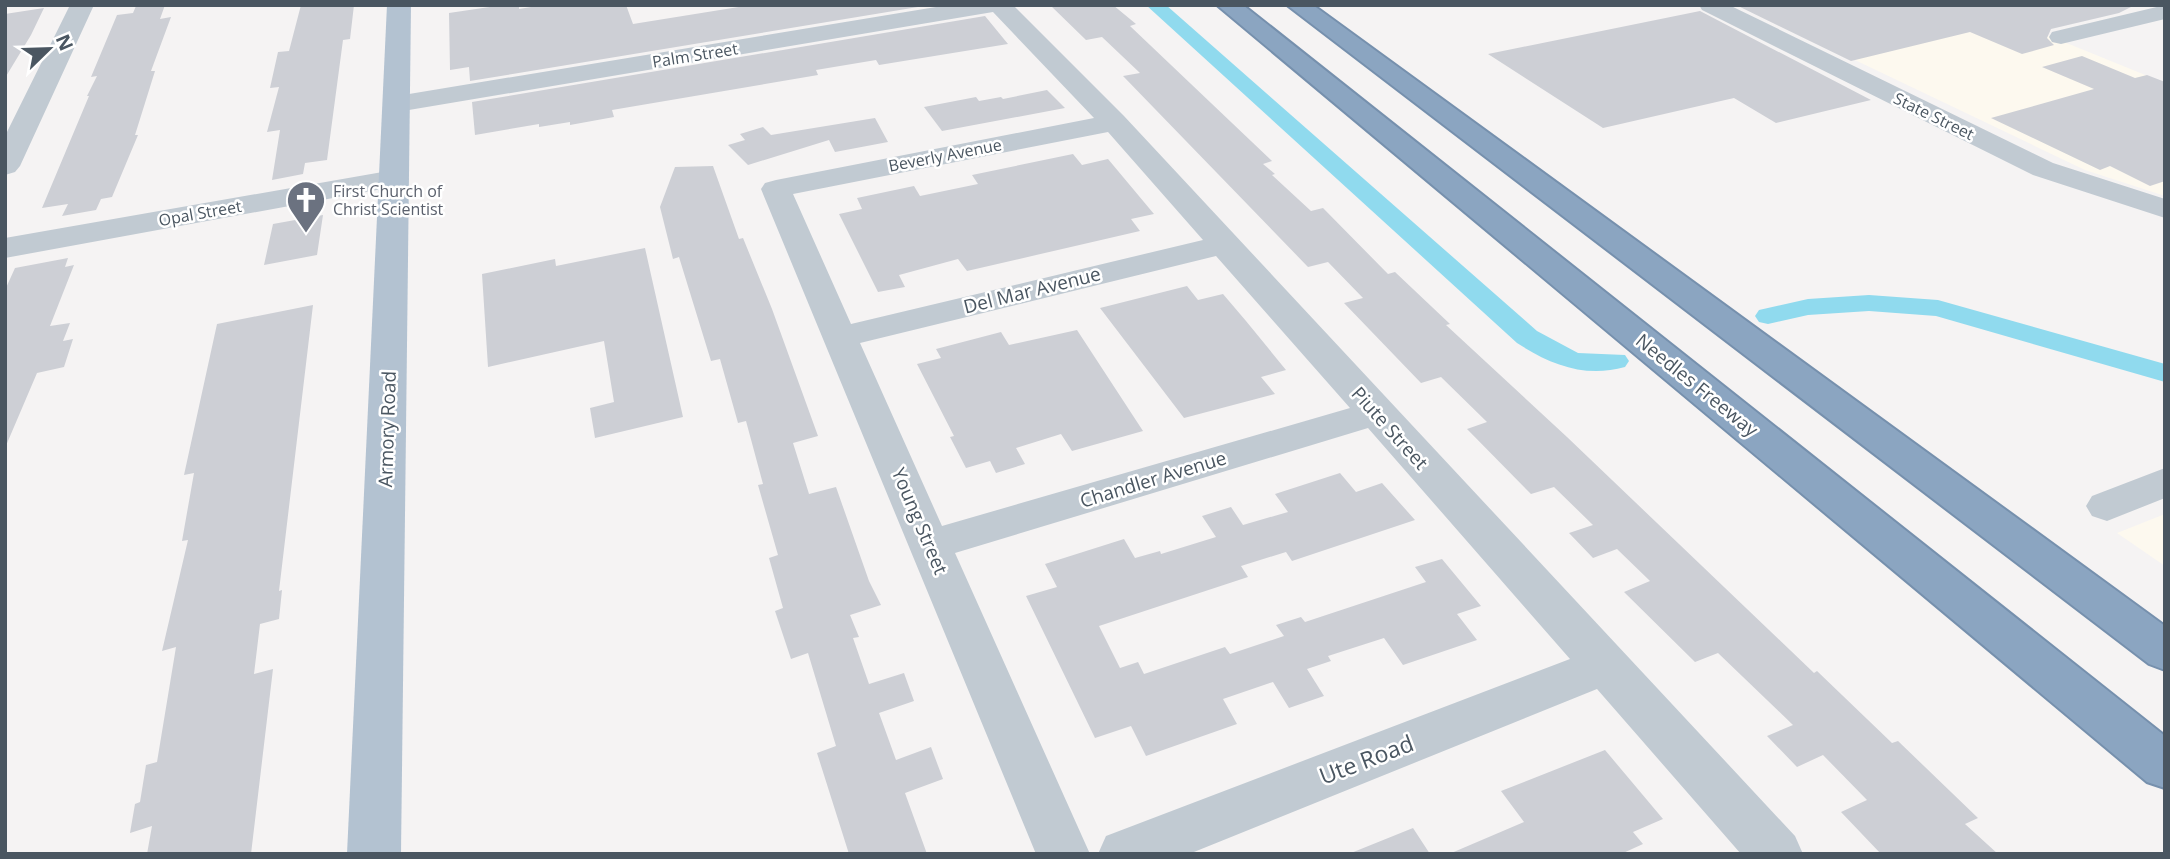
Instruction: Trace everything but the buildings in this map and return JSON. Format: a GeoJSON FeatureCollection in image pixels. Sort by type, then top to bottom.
{"type":"FeatureCollection","features":[{"type":"Feature","properties":{"kind":"highway","name":"Needles Freeway"},"geometry":{"type":"LineString","coordinates":[[1228,5],[2165,766]]}},
{"type":"Feature","properties":{"kind":"highway"},"geometry":{"type":"LineString","coordinates":[[1298,5],[2165,650]]}},
{"type":"Feature","properties":{"kind":"main road","name":"Armory Road"},"geometry":{"type":"LineString","coordinates":[[374,854],[394,179],[402,6]]}},
{"type":"Feature","properties":{"kind":"street"},"geometry":{"type":"LineString","coordinates":[[5,166],[82,5]]}},
{"type":"Feature","properties":{"kind":"street","name":"Palm Street"},"geometry":{"type":"LineString","coordinates":[[397,104],[992,5]]}},
{"type":"Feature","properties":{"kind":"street","name":"Piute Street"},"geometry":{"type":"LineString","coordinates":[[1000,5],[1114,122],[1776,854]]}},
{"type":"Feature","properties":{"kind":"street","name":"State Street"},"geometry":{"type":"LineString","coordinates":[[1710,5],[2043,169],[2165,209]]}},
{"type":"Feature","properties":{"kind":"street"},"geometry":{"type":"LineString","coordinates":[[2061,37],[2165,12]]}},
{"type":"Feature","properties":{"kind":"street","name":"Beverly Avenue"},"geometry":{"type":"LineString","coordinates":[[776,188],[1114,122]]}},
{"type":"Feature","properties":{"kind":"street","name":"Opal Street"},"geometry":{"type":"LineString","coordinates":[[5,248],[394,179]]}},
{"type":"Feature","properties":{"kind":"street","name":"Young Street"},"geometry":{"type":"LineString","coordinates":[[776,188],[1063,854]]}},
{"type":"Feature","properties":{"kind":"street","name":"Del Mar Avenue"},"geometry":{"type":"LineString","coordinates":[[840,337],[1225,244]]}},
{"type":"Feature","properties":{"kind":"street","name":"Chandler Avenue"},"geometry":{"type":"LineString","coordinates":[[930,545],[1376,412]]}},
{"type":"Feature","properties":{"kind":"street"},"geometry":{"type":"LineString","coordinates":[[2107,506],[2165,482]]}},
{"type":"Feature","properties":{"kind":"street","name":"Ute Road"},"geometry":{"type":"LineString","coordinates":[[1125,854],[1607,665]]}},
{"type":"Feature","properties":{"kind":"shaded area"},"geometry":{"type":"Polygon","coordinates":[[[1740,5],[1973,5],[2165,83],[2165,196],[2085,170],[1740,5]]]}},
{"type":"Feature","properties":{"kind":"shaded area"},"geometry":{"type":"Polygon","coordinates":[[[2165,514],[2165,566],[2117,533],[2165,514]]]}},
{"type":"Feature","properties":{"kind":"waterway"},"geometry":{"type":"LineString","coordinates":[[1155,5],[1527,337],[1548,350],[1579,362],[1615,361]]}},
{"type":"Feature","properties":{"kind":"waterway"},"geometry":{"type":"LineString","coordinates":[[1768,316],[1808,307],[1869,303],[1938,308],[2165,373]]}},
{"type":"Feature","properties":{"kind":"place","name":"First Church of Christ Scientist"},"geometry":{"type":"Point","coordinates":[306,234]}}]}
